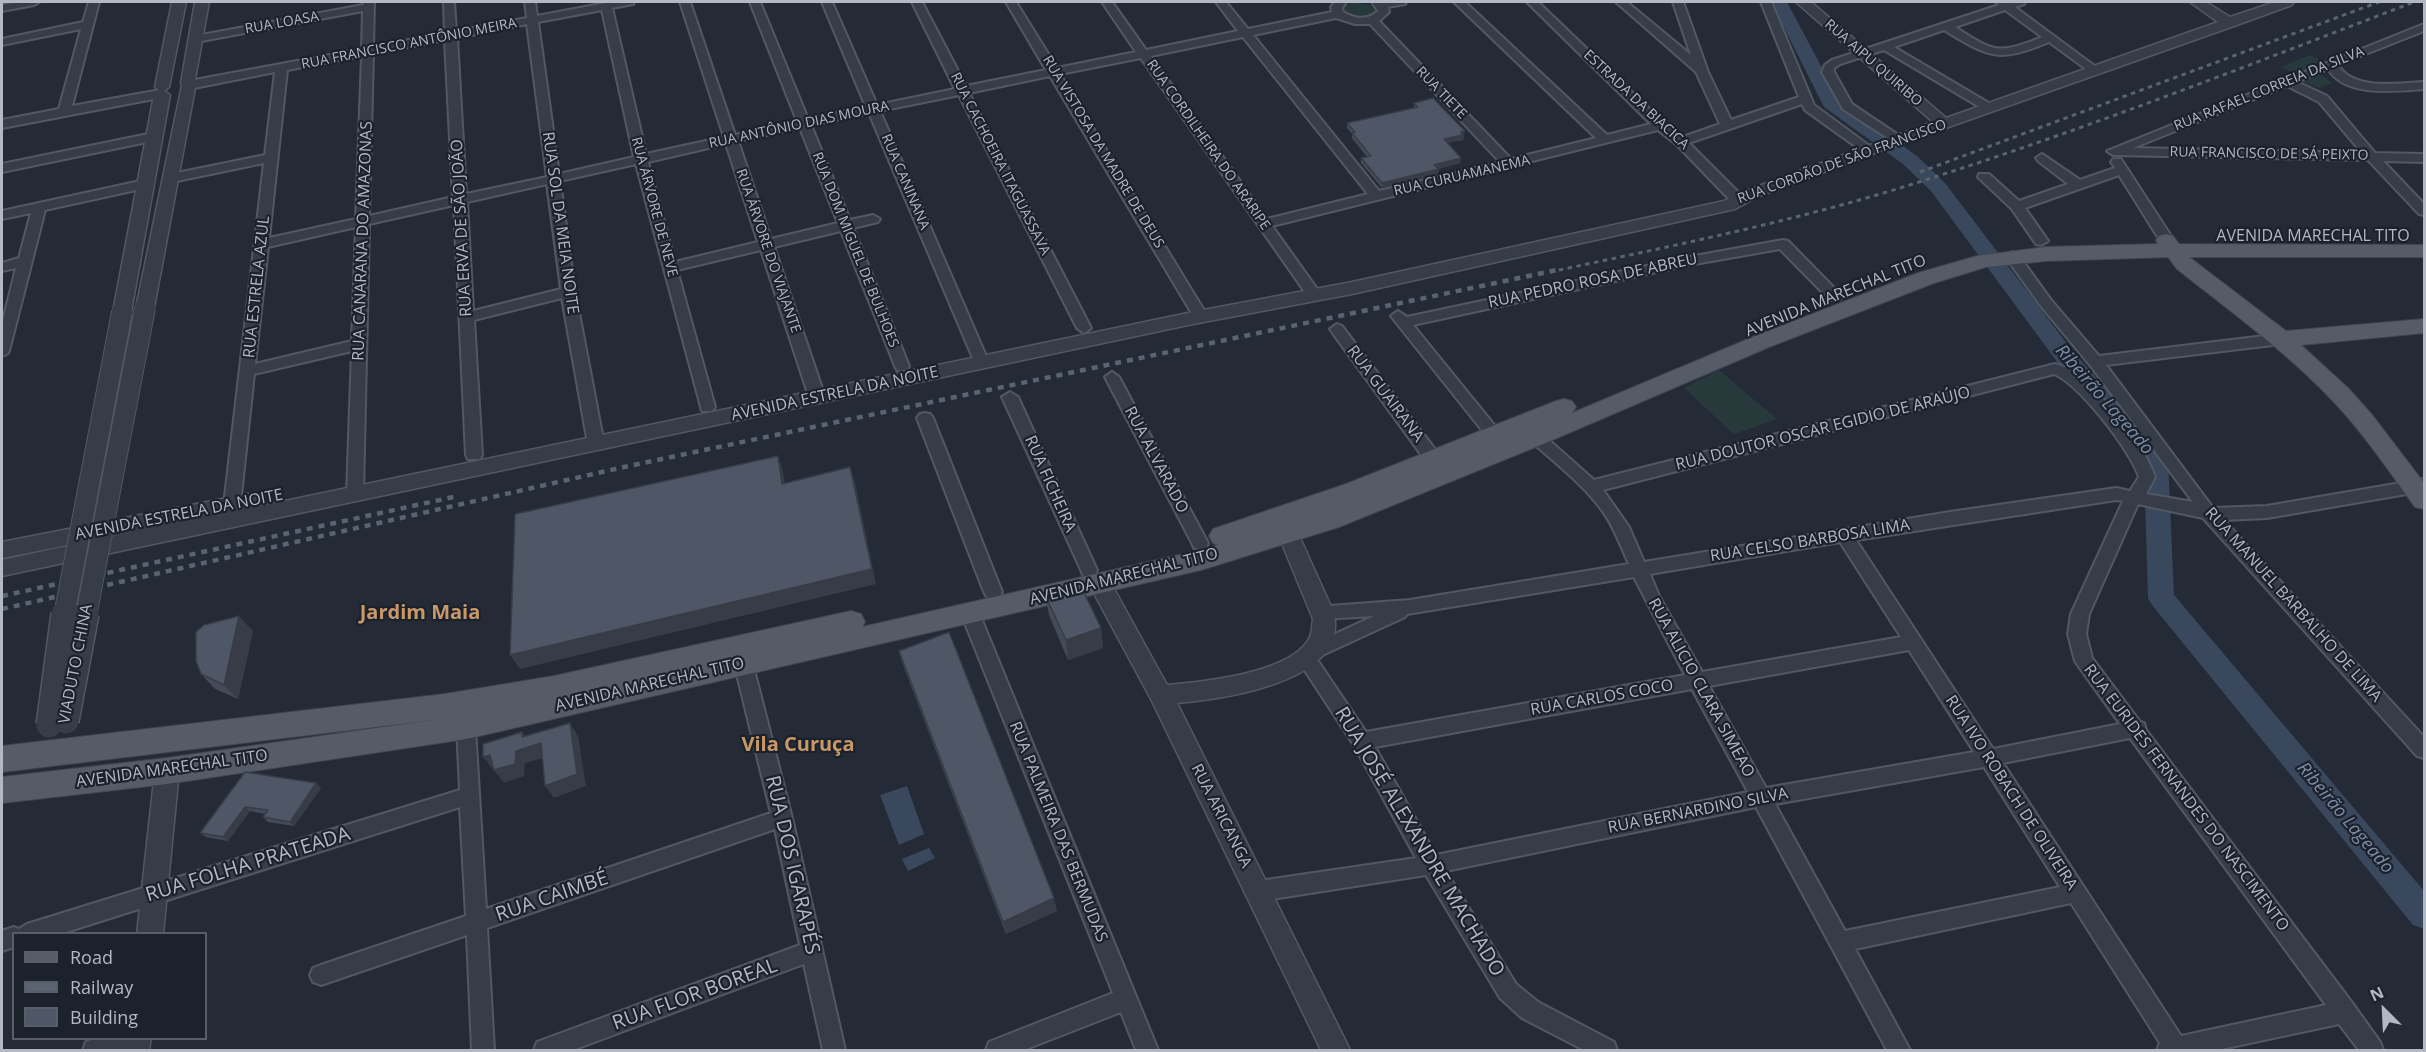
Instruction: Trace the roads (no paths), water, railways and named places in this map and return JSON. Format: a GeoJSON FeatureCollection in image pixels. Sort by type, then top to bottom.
{"type":"FeatureCollection","features":[{"type":"Feature","properties":{"kind":"main road","name":"AVENIDA MARECHAL TITO"},"geometry":{"type":"LineString","coordinates":[[56,732],[72,739],[77,744],[92,749],[321,723],[555,688],[970,613],[1095,577],[1369,505],[1528,431],[1922,261],[1994,253],[2168,243],[2424,236]]}},
{"type":"Feature","properties":{"kind":"main road","name":"AVENIDA MARECHAL TITO"},"geometry":{"type":"LineString","coordinates":[[2,790],[167,771],[466,727],[993,592],[1095,577],[1200,543],[1286,526],[1494,435],[1528,431],[1926,278],[1994,253],[2041,241],[2424,251]]}},
{"type":"Feature","properties":{"kind":"main road"},"geometry":{"type":"LineString","coordinates":[[2168,243],[2199,277],[2282,339],[2349,404],[2421,490]]}},
{"type":"Feature","properties":{"kind":"main road"},"geometry":{"type":"LineString","coordinates":[[2282,339],[2424,326]]}},
{"type":"Feature","properties":{"kind":"main road"},"geometry":{"type":"LineString","coordinates":[[466,727],[519,694]]}},
{"type":"Feature","properties":{"kind":"main road"},"geometry":{"type":"LineString","coordinates":[[3,765],[56,732]]}},
{"type":"Feature","properties":{"kind":"main road"},"geometry":{"type":"LineString","coordinates":[[56,732],[57,771],[72,782]]}},
{"type":"Feature","properties":{"kind":"street"},"geometry":{"type":"LineString","coordinates":[[2,8],[34,2]]}},
{"type":"Feature","properties":{"kind":"street"},"geometry":{"type":"LineString","coordinates":[[65,110],[94,2]]}},
{"type":"Feature","properties":{"kind":"street","name":"VIADUTO CHINA"},"geometry":{"type":"LineString","coordinates":[[56,732],[65,610],[179,2]]}},
{"type":"Feature","properties":{"kind":"street","name":"VIADUTO CHINA"},"geometry":{"type":"LineString","coordinates":[[56,732],[172,178],[202,2]]}},
{"type":"Feature","properties":{"kind":"street","name":"RUA ERVA DE SÃO JOÃO"},"geometry":{"type":"LineString","coordinates":[[449,2],[474,455]]}},
{"type":"Feature","properties":{"kind":"street","name":"RUA SOL DA MEIA NOITE"},"geometry":{"type":"LineString","coordinates":[[530,2],[568,292],[595,437]]}},
{"type":"Feature","properties":{"kind":"street","name":"RUA FRANCISCO ANTÔNIO MEIRA"},"geometry":{"type":"LineString","coordinates":[[188,85],[629,2]]}},
{"type":"Feature","properties":{"kind":"street","name":"RUA ÁRVORE DO VIAJANTE"},"geometry":{"type":"LineString","coordinates":[[684,2],[816,391]]}},
{"type":"Feature","properties":{"kind":"street","name":"RUA DOM MIGUEL DE BULHOES"},"geometry":{"type":"LineString","coordinates":[[755,2],[902,366]]}},
{"type":"Feature","properties":{"kind":"street","name":"RUA CANINANA"},"geometry":{"type":"LineString","coordinates":[[827,2],[980,357]]}},
{"type":"Feature","properties":{"kind":"street","name":"RUA CACHOEIRA ITAGUASSAVA"},"geometry":{"type":"LineString","coordinates":[[916,2],[1084,328]]}},
{"type":"Feature","properties":{"kind":"street","name":"RUA VISTOSA DA MADRE DE DEUS"},"geometry":{"type":"LineString","coordinates":[[1011,2],[1197,310]]}},
{"type":"Feature","properties":{"kind":"street","name":"RUA CORDILHEIRA DO ARARIPE"},"geometry":{"type":"LineString","coordinates":[[1107,2],[1312,292]]}},
{"type":"Feature","properties":{"kind":"street"},"geometry":{"type":"LineString","coordinates":[[1221,2],[1376,196]]}},
{"type":"Feature","properties":{"kind":"street"},"geometry":{"type":"LineString","coordinates":[[1340,8],[1357,21],[1372,20],[1382,16],[1384,12],[1379,3],[1401,2]]}},
{"type":"Feature","properties":{"kind":"street"},"geometry":{"type":"LineString","coordinates":[[1460,2],[1605,141]]}},
{"type":"Feature","properties":{"kind":"street","name":"ESTRADA DA BIACICA"},"geometry":{"type":"LineString","coordinates":[[1532,2],[1660,126],[1681,142],[1738,200]]}},
{"type":"Feature","properties":{"kind":"street"},"geometry":{"type":"LineString","coordinates":[[1621,2],[1702,72]]}},
{"type":"Feature","properties":{"kind":"street"},"geometry":{"type":"LineString","coordinates":[[1678,2],[1693,40],[1702,72],[1728,125]]}},
{"type":"Feature","properties":{"kind":"street"},"geometry":{"type":"LineString","coordinates":[[1766,2],[1806,98],[1815,113],[1883,145]]}},
{"type":"Feature","properties":{"kind":"street","name":"RUA AIPU QUIRIBO"},"geometry":{"type":"LineString","coordinates":[[1803,2],[1944,124]]}},
{"type":"Feature","properties":{"kind":"street"},"geometry":{"type":"LineString","coordinates":[[1883,145],[1846,106],[1828,72],[1829,67],[1836,62],[2004,4],[2020,2]]}},
{"type":"Feature","properties":{"kind":"street"},"geometry":{"type":"LineString","coordinates":[[2196,2],[2229,23]]}},
{"type":"Feature","properties":{"kind":"street","name":"RUA CORDÃO DE SÃO FRANCISCO"},"geometry":{"type":"LineString","coordinates":[[1312,292],[1384,280],[1729,205],[1883,145],[2287,2]]}},
{"type":"Feature","properties":{"kind":"street","name":"RUA LOASA"},"geometry":{"type":"LineString","coordinates":[[196,39],[369,4]]}},
{"type":"Feature","properties":{"kind":"street","name":"RUA CANARANA DO AMAZONAS"},"geometry":{"type":"LineString","coordinates":[[355,487],[369,4]]}},
{"type":"Feature","properties":{"kind":"street"},"geometry":{"type":"LineString","coordinates":[[2004,4],[2094,70]]}},
{"type":"Feature","properties":{"kind":"street","name":"RUA ÁRVORE DE NEVE"},"geometry":{"type":"LineString","coordinates":[[606,6],[641,160],[707,407]]}},
{"type":"Feature","properties":{"kind":"street","name":"RUA ANTÔNIO DIAS MOURA"},"geometry":{"type":"LineString","coordinates":[[262,244],[804,123],[1248,33],[1340,8]]}},
{"type":"Feature","properties":{"kind":"street","name":"RUA TIETE"},"geometry":{"type":"LineString","coordinates":[[1372,20],[1510,165]]}},
{"type":"Feature","properties":{"kind":"street"},"geometry":{"type":"LineString","coordinates":[[2,42],[88,24]]}},
{"type":"Feature","properties":{"kind":"street"},"geometry":{"type":"LineString","coordinates":[[1944,26],[1985,49],[2000,53],[2010,52],[2050,38]]}},
{"type":"Feature","properties":{"kind":"street","name":"RUA RAFAEL CORREIA DA SILVA"},"geometry":{"type":"LineString","coordinates":[[2113,151],[2424,27]]}},
{"type":"Feature","properties":{"kind":"street"},"geometry":{"type":"LineString","coordinates":[[1665,41],[1693,40]]}},
{"type":"Feature","properties":{"kind":"street"},"geometry":{"type":"LineString","coordinates":[[1885,46],[1988,108]]}},
{"type":"Feature","properties":{"kind":"street"},"geometry":{"type":"LineString","coordinates":[[2331,64],[2337,75],[2354,84],[2424,86]]}},
{"type":"Feature","properties":{"kind":"street","name":"RUA ESTRELA AZUL"},"geometry":{"type":"LineString","coordinates":[[232,505],[281,69]]}},
{"type":"Feature","properties":{"kind":"street"},"geometry":{"type":"LineString","coordinates":[[2288,81],[2323,99],[2372,157],[2424,212]]}},
{"type":"Feature","properties":{"kind":"street"},"geometry":{"type":"LineString","coordinates":[[2,124],[161,91],[176,94],[188,85]]}},
{"type":"Feature","properties":{"kind":"street"},"geometry":{"type":"LineString","coordinates":[[1681,142],[1806,98]]}},
{"type":"Feature","properties":{"kind":"street","name":"RUA CURUAMANEMA"},"geometry":{"type":"LineString","coordinates":[[1263,224],[1510,165],[1660,126]]}},
{"type":"Feature","properties":{"kind":"street"},"geometry":{"type":"LineString","coordinates":[[2,168],[153,137]]}},
{"type":"Feature","properties":{"kind":"street"},"geometry":{"type":"LineString","coordinates":[[2113,151],[2122,170],[2168,243]]}},
{"type":"Feature","properties":{"kind":"street","name":"RUA FRANCISCO DE SÁ PEIXTO"},"geometry":{"type":"LineString","coordinates":[[2113,151],[2424,158]]}},
{"type":"Feature","properties":{"kind":"street"},"geometry":{"type":"LineString","coordinates":[[172,178],[270,158]]}},
{"type":"Feature","properties":{"kind":"street"},"geometry":{"type":"LineString","coordinates":[[2042,158],[2079,186]]}},
{"type":"Feature","properties":{"kind":"street"},"geometry":{"type":"LineString","coordinates":[[2017,206],[2122,170]]}},
{"type":"Feature","properties":{"kind":"street"},"geometry":{"type":"LineString","coordinates":[[1984,177],[2017,206],[2041,241]]}},
{"type":"Feature","properties":{"kind":"street"},"geometry":{"type":"LineString","coordinates":[[2,215],[145,184]]}},
{"type":"Feature","properties":{"kind":"street"},"geometry":{"type":"LineString","coordinates":[[2,351],[5,324],[39,206]]}},
{"type":"Feature","properties":{"kind":"street"},"geometry":{"type":"LineString","coordinates":[[670,267],[873,219]]}},
{"type":"Feature","properties":{"kind":"street","name":"RUA PEDRO ROSA DE ABREU"},"geometry":{"type":"LineString","coordinates":[[1494,435],[1400,319],[1783,244],[1835,297]]}},
{"type":"Feature","properties":{"kind":"street","name":"RUA MANUEL BARBALHO DE LIMA"},"geometry":{"type":"LineString","coordinates":[[1994,253],[2046,303],[2096,361],[2190,486],[2202,512],[2424,750]]}},
{"type":"Feature","properties":{"kind":"street"},"geometry":{"type":"LineString","coordinates":[[2,267],[25,261]]}},
{"type":"Feature","properties":{"kind":"street"},"geometry":{"type":"LineString","coordinates":[[467,317],[568,292]]}},
{"type":"Feature","properties":{"kind":"street","name":"AVENIDA ESTRELA DA NOITE"},"geometry":{"type":"LineString","coordinates":[[2,550],[232,505],[355,487],[474,455],[595,437],[707,407],[816,391],[902,366],[980,357],[1084,328],[1312,292]]}},
{"type":"Feature","properties":{"kind":"street","name":"AVENIDA ESTRELA DA NOITE"},"geometry":{"type":"LineString","coordinates":[[2,567],[355,487],[1197,310]]}},
{"type":"Feature","properties":{"kind":"street","name":"RUA GUAIRANA"},"geometry":{"type":"LineString","coordinates":[[1337,328],[1434,460]]}},
{"type":"Feature","properties":{"kind":"street"},"geometry":{"type":"LineString","coordinates":[[2096,361],[2282,339]]}},
{"type":"Feature","properties":{"kind":"street"},"geometry":{"type":"LineString","coordinates":[[247,371],[360,344]]}},
{"type":"Feature","properties":{"kind":"street","name":"RUA DOUTOR OSCAR EGIDIO DE ARAÚJO"},"geometry":{"type":"LineString","coordinates":[[1591,487],[2055,369]]}},
{"type":"Feature","properties":{"kind":"street","name":"RUA EURIDES FERNANDES DO NASCIMENTO"},"geometry":{"type":"LineString","coordinates":[[2055,369],[2067,373],[2081,386],[2122,434],[2145,469],[2146,481],[2134,496],[2080,614],[2077,634],[2084,661],[2137,729],[2372,1050]]}},
{"type":"Feature","properties":{"kind":"street","name":"RUA ALVARADO"},"geometry":{"type":"LineString","coordinates":[[1112,376],[1200,543]]}},
{"type":"Feature","properties":{"kind":"street","name":"RUA FICHEIRA"},"geometry":{"type":"LineString","coordinates":[[1010,397],[1095,577]]}},
{"type":"Feature","properties":{"kind":"street"},"geometry":{"type":"LineString","coordinates":[[925,418],[993,592]]}},
{"type":"Feature","properties":{"kind":"street","name":"RUA ALICIO CLARA SIMEAO"},"geometry":{"type":"LineString","coordinates":[[1528,431],[1591,487],[1617,519],[1637,569],[1838,942],[1899,1050]]}},
{"type":"Feature","properties":{"kind":"street","name":"RUA CELSO BARBOSA LIMA"},"geometry":{"type":"LineString","coordinates":[[1322,612],[1410,607],[2049,502],[2116,494],[2202,512],[2267,512],[2421,490]]}},
{"type":"Feature","properties":{"kind":"street"},"geometry":{"type":"LineString","coordinates":[[1161,695],[1233,686],[1285,670],[1310,654],[1323,634],[1324,618],[1286,526]]}},
{"type":"Feature","properties":{"kind":"street","name":"RUA IVO ROBACH DE OLIVEIRA"},"geometry":{"type":"LineString","coordinates":[[1845,536],[2174,1050]]}},
{"type":"Feature","properties":{"kind":"street","name":"RUA ARICANGA"},"geometry":{"type":"LineString","coordinates":[[1095,577],[1161,695],[1336,1050]]}},
{"type":"Feature","properties":{"kind":"street","name":"RUA CELSO BARBOSA LIMA"},"geometry":{"type":"LineString","coordinates":[[1310,654],[1410,607]]}},
{"type":"Feature","properties":{"kind":"street","name":"RUA PALMEIRA DAS BERMUDAS"},"geometry":{"type":"LineString","coordinates":[[970,613],[1147,1050]]}},
{"type":"Feature","properties":{"kind":"street","name":"RUA CARLOS COCO"},"geometry":{"type":"LineString","coordinates":[[1362,741],[1913,642]]}},
{"type":"Feature","properties":{"kind":"street","name":"RUA JOSÉ ALEXANDRE MACHADO"},"geometry":{"type":"LineString","coordinates":[[1310,654],[1362,741],[1431,865],[1508,991],[1530,1010],[1606,1050]]}},
{"type":"Feature","properties":{"kind":"street","name":"RUA DOS IGARAPÉS"},"geometry":{"type":"LineString","coordinates":[[741,655],[782,818],[834,1050]]}},
{"type":"Feature","properties":{"kind":"street"},"geometry":{"type":"LineString","coordinates":[[466,727],[483,1050]]}},
{"type":"Feature","properties":{"kind":"street","name":"RUA BERNARDINO SILVA"},"geometry":{"type":"LineString","coordinates":[[1259,891],[1431,865],[1760,798],[2137,729]]}},
{"type":"Feature","properties":{"kind":"street"},"geometry":{"type":"LineString","coordinates":[[150,932],[167,771]]}},
{"type":"Feature","properties":{"kind":"street","name":"RUA FOLHA PRATEADA"},"geometry":{"type":"LineString","coordinates":[[30,932],[470,795]]}},
{"type":"Feature","properties":{"kind":"street","name":"RUA CAIMBÉ"},"geometry":{"type":"LineString","coordinates":[[321,975],[782,818]]}},
{"type":"Feature","properties":{"kind":"street"},"geometry":{"type":"LineString","coordinates":[[1838,942],[2075,893]]}},
{"type":"Feature","properties":{"kind":"street","name":"RUA FLOR BOREAL"},"geometry":{"type":"LineString","coordinates":[[545,1050],[812,951]]}},
{"type":"Feature","properties":{"kind":"street"},"geometry":{"type":"LineString","coordinates":[[997,1050],[1126,999]]}},
{"type":"Feature","properties":{"kind":"street"},"geometry":{"type":"LineString","coordinates":[[2174,1050],[2345,1012]]}},
{"type":"Feature","properties":{"kind":"street"},"geometry":{"type":"LineString","coordinates":[[94,1050],[122,1040]]}},
{"type":"Feature","properties":{"kind":"water"},"geometry":{"type":"Polygon","coordinates":[[[907,786],[924,834],[899,845],[880,795],[907,786]]]}},
{"type":"Feature","properties":{"kind":"water"},"geometry":{"type":"Polygon","coordinates":[[[929,848],[935,858],[908,871],[902,859],[929,848]]]}},
{"type":"Feature","properties":{"kind":"waterway","name":"Ribeirão Lageado"},"geometry":{"type":"LineString","coordinates":[[1779,2],[1831,103],[1910,160],[1938,187],[2066,358],[2156,460],[2161,598],[2424,914]]}},
{"type":"Feature","properties":{"kind":"railway"},"geometry":{"type":"LineString","coordinates":[[1920,172],[2379,2]]}},
{"type":"Feature","properties":{"kind":"railway"},"geometry":{"type":"LineString","coordinates":[[1550,272],[1770,223],[1900,188],[2094,123],[2414,2]]}},
{"type":"Feature","properties":{"kind":"railway"},"geometry":{"type":"LineString","coordinates":[[2,609],[624,467],[1557,270]]}},
{"type":"Feature","properties":{"kind":"railway"},"geometry":{"type":"LineString","coordinates":[[2,596],[458,496]]}},
{"type":"Feature","properties":{"kind":"district","name":"Jardim Maia"},"geometry":{"type":"Point","coordinates":[420,613]}},
{"type":"Feature","properties":{"kind":"district","name":"Vila Curuça"},"geometry":{"type":"Point","coordinates":[798,745]}}]}
